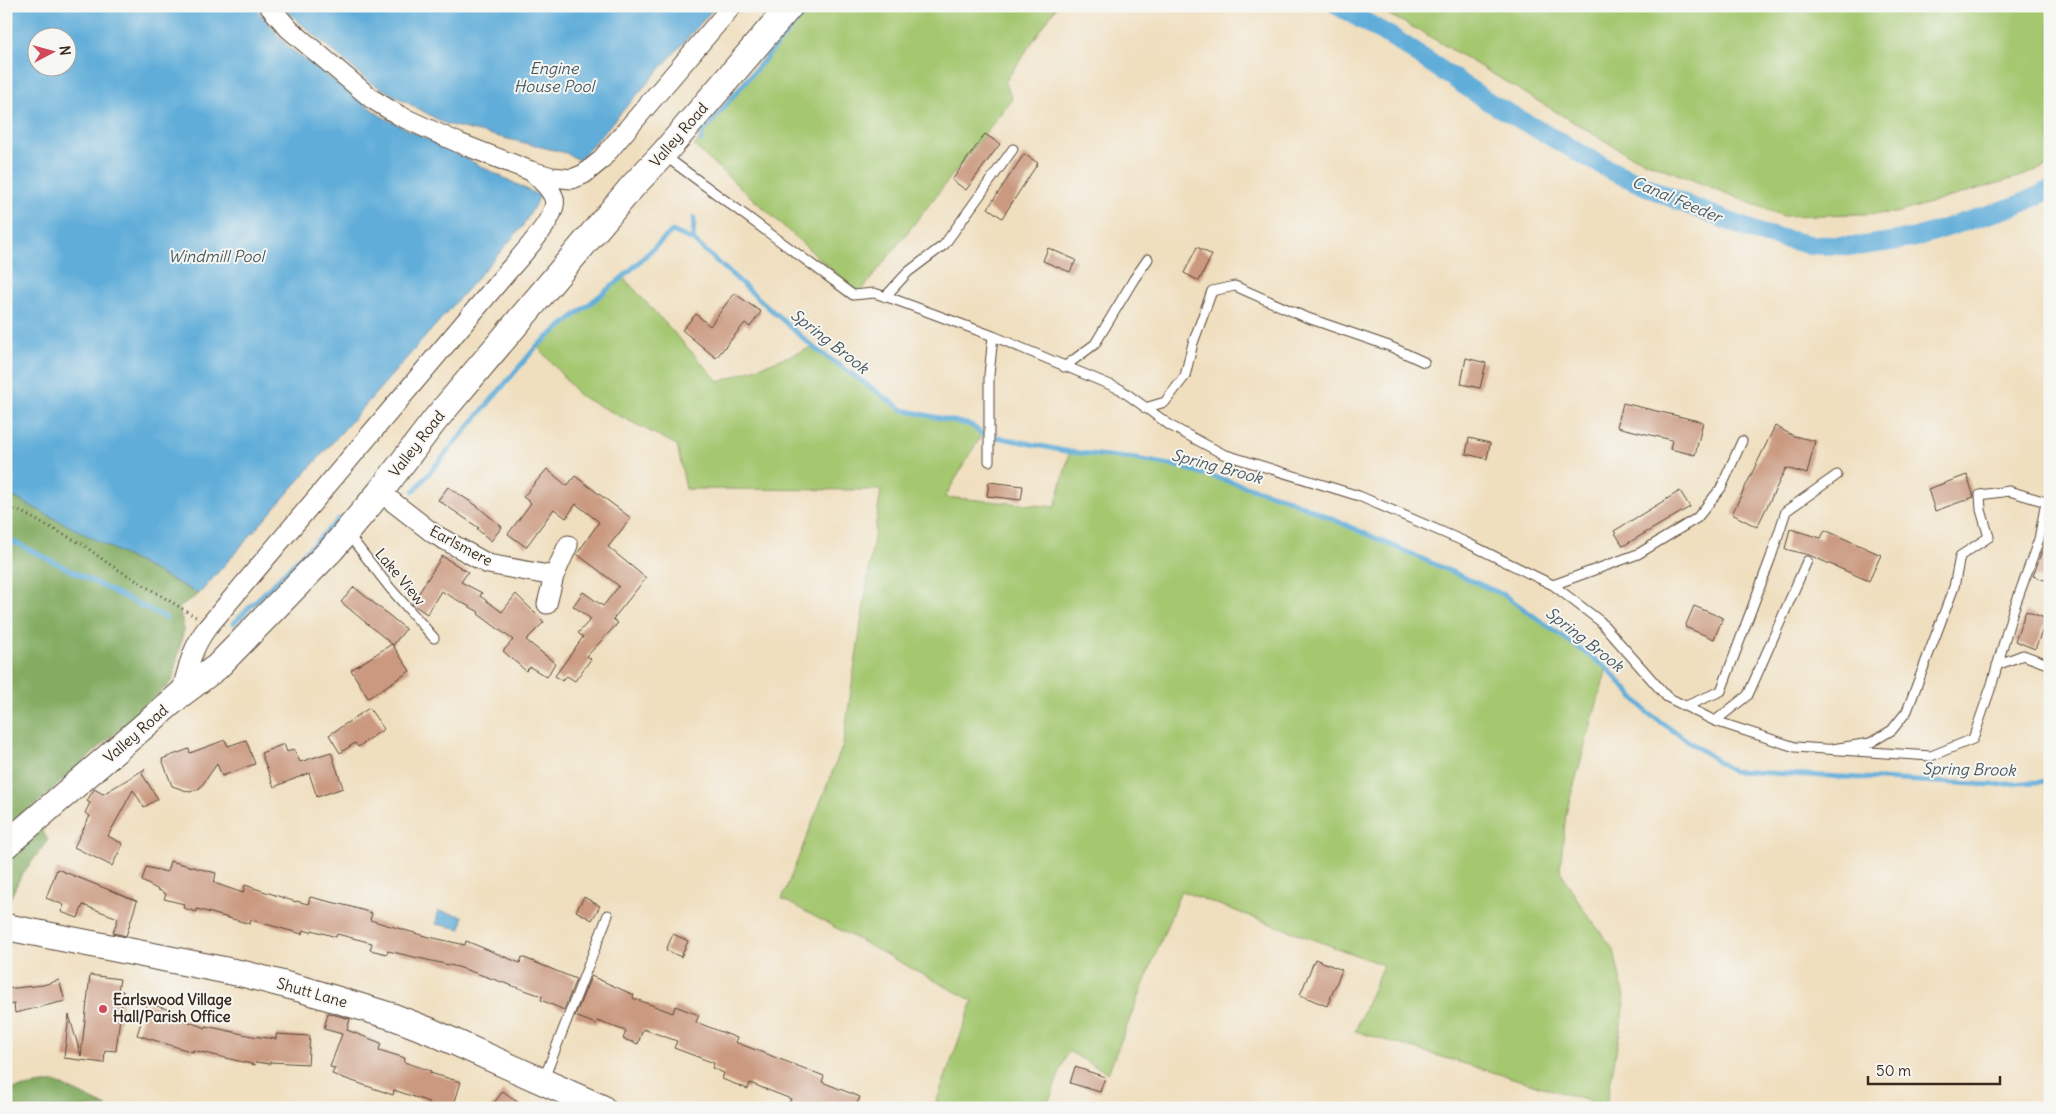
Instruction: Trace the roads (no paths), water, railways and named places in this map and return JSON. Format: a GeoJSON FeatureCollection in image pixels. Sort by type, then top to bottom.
{"type":"FeatureCollection","features":[{"type":"Feature","properties":{"kind":"street"},"geometry":{"type":"LineString","coordinates":[[269,6],[289,30],[372,99],[400,116],[531,171],[572,179],[584,174],[600,161],[732,6]]}},
{"type":"Feature","properties":{"kind":"street","name":"Valley Road"},"geometry":{"type":"LineString","coordinates":[[6,845],[223,660],[346,532],[380,492],[435,420],[632,187],[663,154],[790,6]]}},
{"type":"Feature","properties":{"kind":"street"},"geometry":{"type":"LineString","coordinates":[[181,694],[188,666],[199,638],[206,628],[548,221],[555,203],[553,196],[549,189],[531,171]]}},
{"type":"Feature","properties":{"kind":"street","name":"Earlsmere"},"geometry":{"type":"LineString","coordinates":[[380,492],[434,534],[488,564],[554,576]]}},
{"type":"Feature","properties":{"kind":"street"},"geometry":{"type":"LineString","coordinates":[[547,604],[554,576],[568,545]]}},
{"type":"Feature","properties":{"kind":"street","name":"Shutt Lane"},"geometry":{"type":"LineString","coordinates":[[6,927],[244,974],[394,1017],[430,1031],[602,1108]]}},
{"type":"Feature","properties":{"kind":"lane"},"geometry":{"type":"LineString","coordinates":[[885,297],[908,272],[944,245],[1013,149]]}},
{"type":"Feature","properties":{"kind":"lane"},"geometry":{"type":"LineString","coordinates":[[663,154],[838,286],[853,295],[874,293],[993,336],[1120,389],[1170,426],[1223,454],[1359,496],[1463,541],[1553,585],[1600,621],[1667,697],[1715,721],[1795,747],[1832,750],[1931,756],[1973,739],[1998,665],[2012,614],[2039,539],[2046,502],[2009,491],[1980,495],[1981,510],[1989,537],[1960,556],[1954,587],[1907,711],[1892,730],[1870,743],[1832,750]]}},
{"type":"Feature","properties":{"kind":"lane"},"geometry":{"type":"LineString","coordinates":[[1064,367],[1095,344],[1148,259]]}},
{"type":"Feature","properties":{"kind":"lane"},"geometry":{"type":"LineString","coordinates":[[1145,408],[1165,402],[1185,376],[1193,343],[1212,291],[1235,286],[1305,317],[1389,346],[1424,362]]}},
{"type":"Feature","properties":{"kind":"lane"},"geometry":{"type":"LineString","coordinates":[[989,462],[989,375],[993,336]]}},
{"type":"Feature","properties":{"kind":"lane"},"geometry":{"type":"LineString","coordinates":[[1553,585],[1638,554],[1697,518],[1720,488],[1742,441]]}},
{"type":"Feature","properties":{"kind":"lane"},"geometry":{"type":"LineString","coordinates":[[1686,706],[1721,691],[1771,558],[1786,511],[1837,475]]}},
{"type":"Feature","properties":{"kind":"lane","name":"Lake View"},"geometry":{"type":"LineString","coordinates":[[346,532],[390,588],[434,638]]}},
{"type":"Feature","properties":{"kind":"lane"},"geometry":{"type":"LineString","coordinates":[[1715,721],[1748,694],[1807,561]]}},
{"type":"Feature","properties":{"kind":"lane"},"geometry":{"type":"LineString","coordinates":[[1998,665],[2023,655],[2050,665]]}},
{"type":"Feature","properties":{"kind":"lane"},"geometry":{"type":"LineString","coordinates":[[543,1081],[608,915]]}},
{"type":"Feature","properties":{"kind":"water","name":"Windmill Pool"},"geometry":{"type":"Polygon","coordinates":[[[6,6],[254,6],[288,47],[381,116],[540,196],[522,227],[199,594],[6,493],[6,6]]]}},
{"type":"Feature","properties":{"kind":"water","name":"Engine House Pool"},"geometry":{"type":"Polygon","coordinates":[[[284,6],[716,6],[579,160],[566,153],[446,124],[368,81],[290,14],[284,6]]]}},
{"type":"Feature","properties":{"kind":"water"},"geometry":{"type":"Polygon","coordinates":[[[438,911],[463,916],[461,929],[436,924],[438,911]]]}},
{"type":"Feature","properties":{"kind":"waterway"},"geometry":{"type":"LineString","coordinates":[[701,141],[702,133],[810,6]]}},
{"type":"Feature","properties":{"kind":"waterway","name":"Canal Feeder"},"geometry":{"type":"LineString","coordinates":[[1338,6],[1395,39],[1489,102],[1610,170],[1690,206],[1762,234],[1812,245],[1860,246],[1914,238],[2018,205],[2050,190]]}},
{"type":"Feature","properties":{"kind":"waterway"},"geometry":{"type":"LineString","coordinates":[[693,240],[694,218]]}},
{"type":"Feature","properties":{"kind":"waterway","name":"Spring Brook"},"geometry":{"type":"LineString","coordinates":[[414,491],[537,346],[623,277],[672,231],[693,240],[813,347],[903,410],[971,425],[982,434],[1070,452],[1137,459],[1181,467],[1285,498],[1504,595],[1607,668],[1649,714],[1732,771],[1993,785],[2050,781]]}},
{"type":"Feature","properties":{"kind":"waterway"},"geometry":{"type":"LineString","coordinates":[[234,623],[339,519]]}},
{"type":"Feature","properties":{"kind":"waterway"},"geometry":{"type":"LineString","coordinates":[[6,538],[166,618]]}},
{"type":"Feature","properties":{"kind":"place","name":"Earlswood Village Hall/Parish Office"},"geometry":{"type":"Point","coordinates":[103,1009]}}]}
